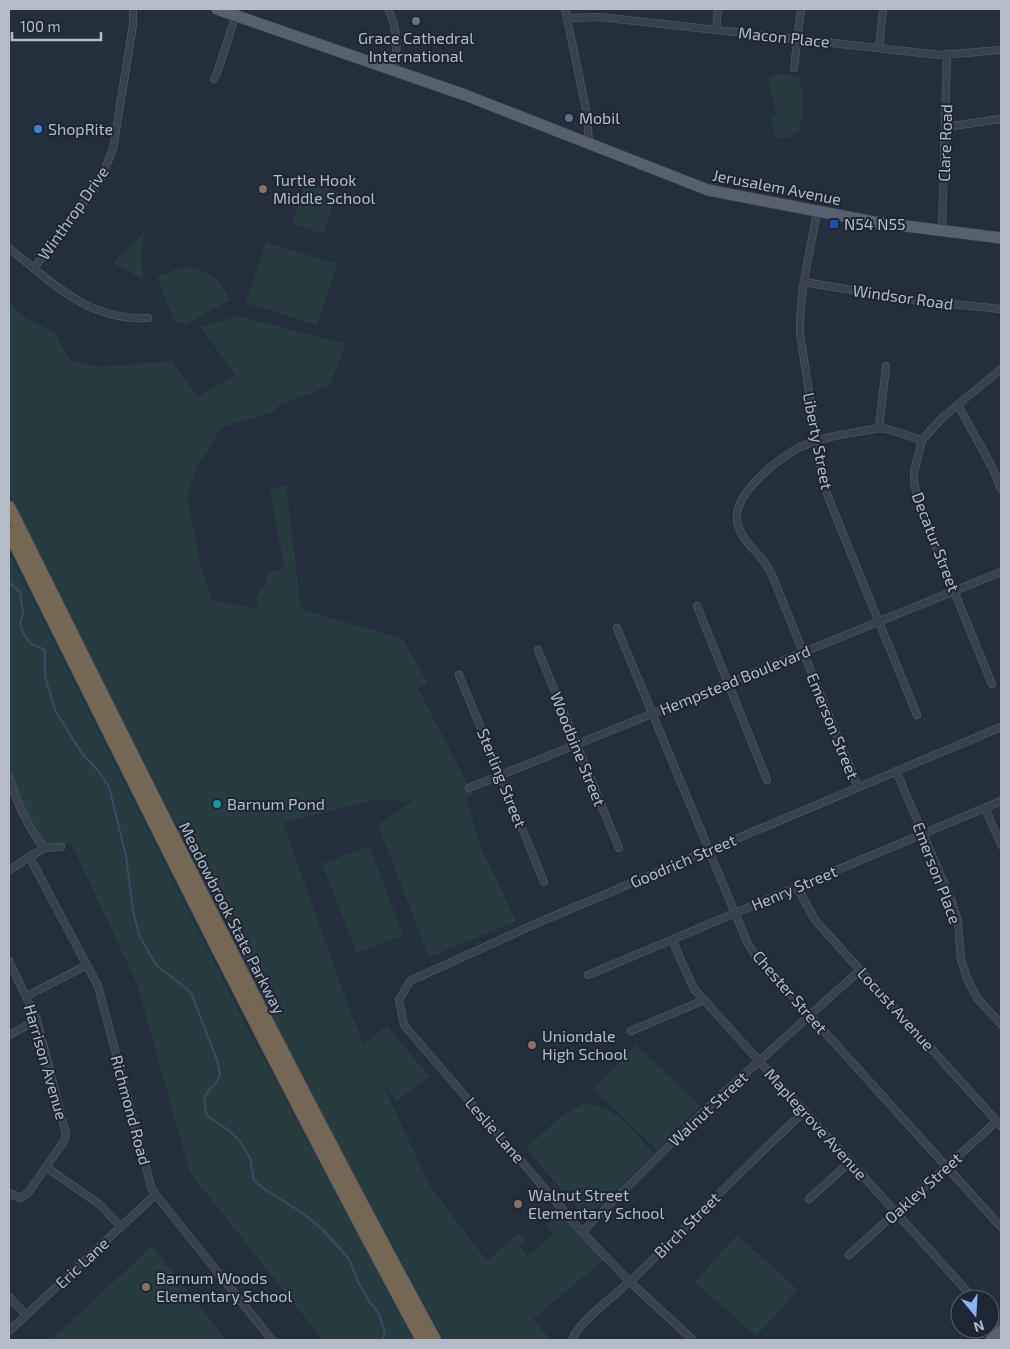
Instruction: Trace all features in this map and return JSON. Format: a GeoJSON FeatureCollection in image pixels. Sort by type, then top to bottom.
{"type":"FeatureCollection","features":[{"type":"Feature","properties":{"kind":"highway","name":"Meadowbrook State Parkway"},"geometry":{"type":"LineString","coordinates":[[9,507],[257,1004],[435,1340]]}},
{"type":"Feature","properties":{"kind":"highway","name":"Meadowbrook State Parkway"},"geometry":{"type":"LineString","coordinates":[[9,532],[251,1017],[325,1160],[422,1340]]}},
{"type":"Feature","properties":{"kind":"main road","name":"Jerusalem Avenue"},"geometry":{"type":"LineString","coordinates":[[217,9],[465,95],[708,190],[874,222],[1001,238]]}},
{"type":"Feature","properties":{"kind":"main road"},"geometry":{"type":"LineString","coordinates":[[991,1340],[1001,1330]]}},
{"type":"Feature","properties":{"kind":"street","name":"Winthrop Drive"},"geometry":{"type":"LineString","coordinates":[[34,268],[100,181],[110,159],[133,25],[133,9]]}},
{"type":"Feature","properties":{"kind":"street"},"geometry":{"type":"LineString","coordinates":[[388,9],[393,18],[397,43],[394,70]]}},
{"type":"Feature","properties":{"kind":"street"},"geometry":{"type":"LineString","coordinates":[[565,9],[587,114],[589,143]]}},
{"type":"Feature","properties":{"kind":"street"},"geometry":{"type":"LineString","coordinates":[[716,30],[718,9]]}},
{"type":"Feature","properties":{"kind":"street"},"geometry":{"type":"LineString","coordinates":[[794,68],[801,9]]}},
{"type":"Feature","properties":{"kind":"street"},"geometry":{"type":"LineString","coordinates":[[879,48],[883,9]]}},
{"type":"Feature","properties":{"kind":"street"},"geometry":{"type":"LineString","coordinates":[[214,79],[218,73],[236,15]]}},
{"type":"Feature","properties":{"kind":"street","name":"Macon Place"},"geometry":{"type":"LineString","coordinates":[[567,18],[600,17],[947,54],[1001,50]]}},
{"type":"Feature","properties":{"kind":"street","name":"Clare Road"},"geometry":{"type":"LineString","coordinates":[[942,231],[947,54]]}},
{"type":"Feature","properties":{"kind":"street"},"geometry":{"type":"LineString","coordinates":[[945,127],[1001,119]]}},
{"type":"Feature","properties":{"kind":"street","name":"Liberty Street"},"geometry":{"type":"LineString","coordinates":[[817,212],[799,312],[800,334],[824,482],[830,502],[917,715]]}},
{"type":"Feature","properties":{"kind":"street"},"geometry":{"type":"LineString","coordinates":[[9,248],[72,298],[95,310],[116,315],[148,318]]}},
{"type":"Feature","properties":{"kind":"street","name":"Windsor Road"},"geometry":{"type":"LineString","coordinates":[[804,282],[903,299],[1001,309]]}},
{"type":"Feature","properties":{"kind":"street"},"geometry":{"type":"LineString","coordinates":[[880,428],[886,366]]}},
{"type":"Feature","properties":{"kind":"street","name":"Decatur Street"},"geometry":{"type":"LineString","coordinates":[[992,684],[922,513],[915,491],[914,472],[922,440],[943,417],[1001,369]]}},
{"type":"Feature","properties":{"kind":"street"},"geometry":{"type":"LineString","coordinates":[[958,405],[992,467],[1001,489]]}},
{"type":"Feature","properties":{"kind":"street","name":"Emerson Street"},"geometry":{"type":"LineString","coordinates":[[858,788],[772,575],[741,534],[737,514],[738,506],[744,494],[767,472],[788,454],[804,445],[880,428],[922,440]]}},
{"type":"Feature","properties":{"kind":"street","name":"Hempstead Boulevard"},"geometry":{"type":"LineString","coordinates":[[469,788],[1001,572]]}},
{"type":"Feature","properties":{"kind":"street"},"geometry":{"type":"LineString","coordinates":[[697,606],[767,780]]}},
{"type":"Feature","properties":{"kind":"street","name":"Chester Street"},"geometry":{"type":"LineString","coordinates":[[617,628],[708,851],[747,942],[755,955],[1001,1227]]}},
{"type":"Feature","properties":{"kind":"street","name":"Woodbine Street"},"geometry":{"type":"LineString","coordinates":[[538,650],[619,848]]}},
{"type":"Feature","properties":{"kind":"street","name":"Sterling Street"},"geometry":{"type":"LineString","coordinates":[[460,675],[544,882]]}},
{"type":"Feature","properties":{"kind":"street","name":"Goodrich Street"},"geometry":{"type":"LineString","coordinates":[[404,1025],[399,1000],[410,981],[535,924],[1001,727]]}},
{"type":"Feature","properties":{"kind":"street","name":"Emerson Place"},"geometry":{"type":"LineString","coordinates":[[896,772],[958,921],[961,960],[968,981],[975,995],[1001,1024]]}},
{"type":"Feature","properties":{"kind":"street"},"geometry":{"type":"LineString","coordinates":[[9,777],[27,824],[44,848]]}},
{"type":"Feature","properties":{"kind":"street","name":"Henry Street"},"geometry":{"type":"LineString","coordinates":[[588,975],[1001,801]]}},
{"type":"Feature","properties":{"kind":"street"},"geometry":{"type":"LineString","coordinates":[[986,808],[1001,845]]}},
{"type":"Feature","properties":{"kind":"street"},"geometry":{"type":"LineString","coordinates":[[9,870],[44,848],[61,847]]}},
{"type":"Feature","properties":{"kind":"street","name":"Richmond Road"},"geometry":{"type":"LineString","coordinates":[[29,856],[102,997],[155,1195],[272,1340]]}},
{"type":"Feature","properties":{"kind":"street","name":"Locust Avenue"},"geometry":{"type":"LineString","coordinates":[[797,887],[815,920],[999,1123]]}},
{"type":"Feature","properties":{"kind":"street","name":"Maplegrove Avenue"},"geometry":{"type":"LineString","coordinates":[[672,940],[690,981],[704,1000],[965,1289]]}},
{"type":"Feature","properties":{"kind":"street","name":"Harrison Avenue"},"geometry":{"type":"LineString","coordinates":[[9,961],[37,1020],[66,1134],[64,1141],[26,1196],[20,1198],[9,1192]]}},
{"type":"Feature","properties":{"kind":"street"},"geometry":{"type":"LineString","coordinates":[[26,996],[87,965]]}},
{"type":"Feature","properties":{"kind":"street","name":"Walnut Street"},"geometry":{"type":"LineString","coordinates":[[582,1232],[707,1108],[860,970]]}},
{"type":"Feature","properties":{"kind":"street"},"geometry":{"type":"LineString","coordinates":[[631,1031],[704,1000]]}},
{"type":"Feature","properties":{"kind":"street"},"geometry":{"type":"LineString","coordinates":[[9,1035],[37,1020]]}},
{"type":"Feature","properties":{"kind":"street","name":"Leslie Lane"},"geometry":{"type":"LineString","coordinates":[[404,1025],[582,1232],[630,1282],[693,1340]]}},
{"type":"Feature","properties":{"kind":"street","name":"Birch Street"},"geometry":{"type":"LineString","coordinates":[[572,1340],[579,1327],[630,1282],[758,1154],[805,1112]]}},
{"type":"Feature","properties":{"kind":"street","name":"Oakley Street"},"geometry":{"type":"LineString","coordinates":[[849,1255],[946,1167],[999,1123]]}},
{"type":"Feature","properties":{"kind":"street"},"geometry":{"type":"LineString","coordinates":[[809,1199],[850,1162]]}},
{"type":"Feature","properties":{"kind":"street"},"geometry":{"type":"LineString","coordinates":[[46,1167],[99,1204],[121,1227]]}},
{"type":"Feature","properties":{"kind":"street","name":"Eric Lane"},"geometry":{"type":"LineString","coordinates":[[9,1331],[155,1195]]}},
{"type":"Feature","properties":{"kind":"street"},"geometry":{"type":"LineString","coordinates":[[9,1297],[26,1315]]}},
{"type":"Feature","properties":{"kind":"green space"},"geometry":{"type":"Polygon","coordinates":[[[782,73],[799,78],[803,111],[799,132],[790,137],[776,138],[771,119],[776,114],[768,79],[782,73]]]}},
{"type":"Feature","properties":{"kind":"green space"},"geometry":{"type":"Polygon","coordinates":[[[306,181],[338,192],[323,234],[292,223],[306,181]]]}},
{"type":"Feature","properties":{"kind":"green space"},"geometry":{"type":"Polygon","coordinates":[[[144,232],[141,254],[143,279],[113,263],[144,232]]]}},
{"type":"Feature","properties":{"kind":"green space"},"geometry":{"type":"Polygon","coordinates":[[[266,242],[337,264],[317,325],[246,303],[266,242]]]}},
{"type":"Feature","properties":{"kind":"green space"},"geometry":{"type":"Polygon","coordinates":[[[191,267],[215,278],[230,300],[186,324],[175,322],[157,277],[176,269],[191,267]]]}},
{"type":"Feature","properties":{"kind":"green space"},"geometry":{"type":"Polygon","coordinates":[[[9,302],[24,317],[54,332],[70,360],[100,367],[172,361],[198,397],[235,375],[201,327],[238,316],[346,344],[329,386],[280,405],[272,412],[222,427],[197,466],[187,496],[201,566],[212,600],[258,609],[256,597],[269,573],[284,567],[270,489],[286,485],[301,609],[403,639],[428,684],[418,688],[473,795],[466,797],[481,848],[516,921],[429,957],[378,825],[413,801],[373,800],[283,823],[352,1016],[364,1044],[387,1026],[429,1076],[397,1101],[383,1085],[430,1186],[487,1261],[519,1233],[526,1240],[519,1246],[528,1256],[554,1234],[546,1225],[563,1210],[606,1258],[533,1319],[551,1340],[444,1340],[313,1098],[9,492],[9,302]]]}},
{"type":"Feature","properties":{"kind":"green space"},"geometry":{"type":"Polygon","coordinates":[[[9,552],[237,1008],[413,1340],[323,1340],[190,1173],[137,984],[71,843],[61,847],[44,848],[31,831],[9,777],[9,552]]]}},
{"type":"Feature","properties":{"kind":"green space"},"geometry":{"type":"Polygon","coordinates":[[[369,846],[403,935],[357,953],[322,864],[369,846]]]}},
{"type":"Feature","properties":{"kind":"green space"},"geometry":{"type":"Polygon","coordinates":[[[636,1045],[700,1106],[657,1150],[593,1089],[636,1045]]]}},
{"type":"Feature","properties":{"kind":"green space"},"geometry":{"type":"Polygon","coordinates":[[[586,1103],[598,1106],[625,1122],[653,1154],[587,1219],[526,1148],[564,1114],[586,1103]]]}},
{"type":"Feature","properties":{"kind":"green space"},"geometry":{"type":"Polygon","coordinates":[[[737,1235],[798,1290],[756,1336],[695,1282],[737,1235]]]}},
{"type":"Feature","properties":{"kind":"green space","name":"Barnum Woods Elementary School"},"geometry":{"type":"Polygon","coordinates":[[[152,1246],[226,1340],[51,1340],[64,1328],[152,1246]]]}},
{"type":"Feature","properties":{"kind":"waterway"},"geometry":{"type":"LineString","coordinates":[[9,582],[20,592],[23,613],[20,624],[24,635],[30,643],[45,650],[45,677],[56,712],[81,752],[100,773],[109,787],[126,856],[133,911],[139,935],[156,965],[192,995],[218,1063],[220,1075],[204,1100],[206,1114],[231,1132],[242,1144],[250,1158],[254,1180],[264,1189],[301,1212],[322,1229],[349,1259],[358,1282],[379,1314],[385,1333],[382,1340]]}},
{"type":"Feature","properties":{"kind":"place","name":"Grace Cathedral International"},"geometry":{"type":"Point","coordinates":[416,21]}},
{"type":"Feature","properties":{"kind":"place","name":"Mobil"},"geometry":{"type":"Point","coordinates":[569,118]}},
{"type":"Feature","properties":{"kind":"place","name":"ShopRite"},"geometry":{"type":"Point","coordinates":[38,129]}},
{"type":"Feature","properties":{"kind":"place","name":"Turtle Hook Middle School"},"geometry":{"type":"Point","coordinates":[263,189]}},
{"type":"Feature","properties":{"kind":"place","name":"N54 N55"},"geometry":{"type":"Point","coordinates":[834,224]}},
{"type":"Feature","properties":{"kind":"place","name":"Barnum Pond"},"geometry":{"type":"Point","coordinates":[217,804]}},
{"type":"Feature","properties":{"kind":"place","name":"Uniondale High School"},"geometry":{"type":"Point","coordinates":[532,1045]}},
{"type":"Feature","properties":{"kind":"place","name":"Walnut Street Elementary School"},"geometry":{"type":"Point","coordinates":[518,1204]}},
{"type":"Feature","properties":{"kind":"place","name":"Barnum Woods Elementary School"},"geometry":{"type":"Point","coordinates":[146,1287]}}]}
